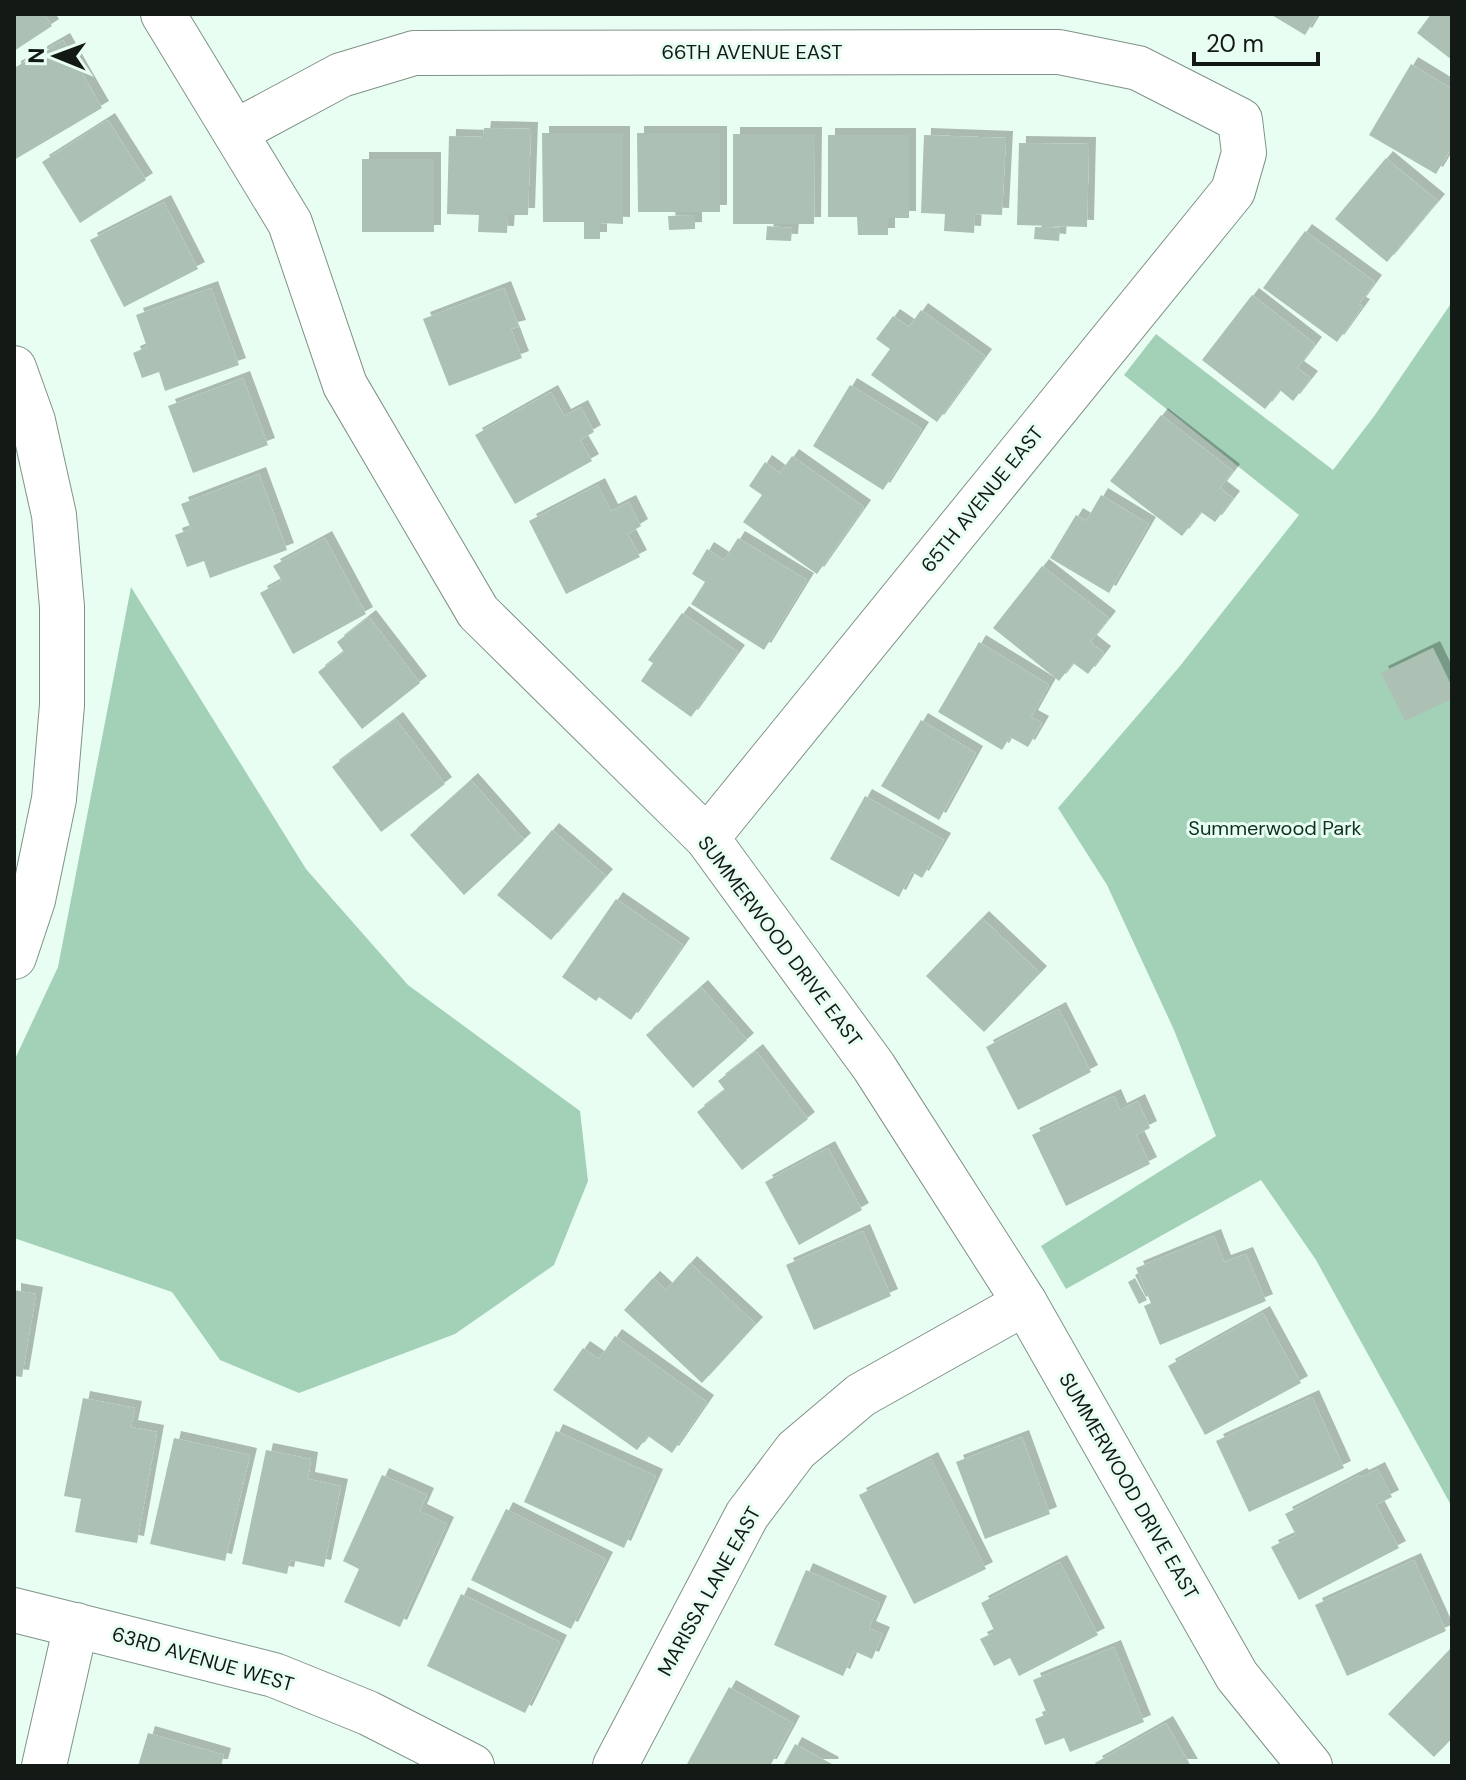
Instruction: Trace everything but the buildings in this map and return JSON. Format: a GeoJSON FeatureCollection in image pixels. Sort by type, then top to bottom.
{"type":"FeatureCollection","features":[{"type":"Feature","properties":{"kind":"street","name":"SUMMERWOOD DRIVE EAST"},"geometry":{"type":"LineString","coordinates":[[163,14],[290,223],[345,385],[478,612],[707,838],[874,1067],[1025,1303],[1237,1676],[1310,1766]]}},
{"type":"Feature","properties":{"kind":"street","name":"66TH AVENUE EAST"},"geometry":{"type":"LineString","coordinates":[[235,132],[341,75],[414,53],[1059,52],[1138,68],[1240,120],[1244,153]]}},
{"type":"Feature","properties":{"kind":"street","name":"65TH AVENUE EAST"},"geometry":{"type":"LineString","coordinates":[[707,838],[1233,191],[1244,153]]}},
{"type":"Feature","properties":{"kind":"street"},"geometry":{"type":"LineString","coordinates":[[14,368],[33,421],[54,515],[62,621],[62,705],[54,799],[33,900],[14,957]]}},
{"type":"Feature","properties":{"kind":"street","name":"MARISSA LANE EAST"},"geometry":{"type":"LineString","coordinates":[[615,1766],[747,1515],[796,1450],[861,1395],[1025,1303]]}},
{"type":"Feature","properties":{"kind":"street","name":"63RD AVENUE WEST"},"geometry":{"type":"LineString","coordinates":[[14,1610],[274,1675],[368,1713],[472,1766]]}},
{"type":"Feature","properties":{"kind":"street"},"geometry":{"type":"LineString","coordinates":[[44,1766],[76,1625]]}},
{"type":"Feature","properties":{"kind":"green space","name":"Summerwood Park"},"geometry":{"type":"Polygon","coordinates":[[[1452,302],[1452,1507],[1316,1260],[1261,1180],[1066,1289],[1041,1246],[1216,1136],[1174,1030],[1107,885],[1058,808],[1180,666],[1299,515],[1124,375],[1156,334],[1333,470],[1375,415],[1452,302]]]}},
{"type":"Feature","properties":{"kind":"green space"},"geometry":{"type":"Polygon","coordinates":[[[131,587],[306,869],[408,985],[580,1111],[588,1181],[554,1265],[455,1334],[299,1393],[220,1360],[172,1292],[14,1238],[14,1061],[58,967],[131,587]]]}}]}
